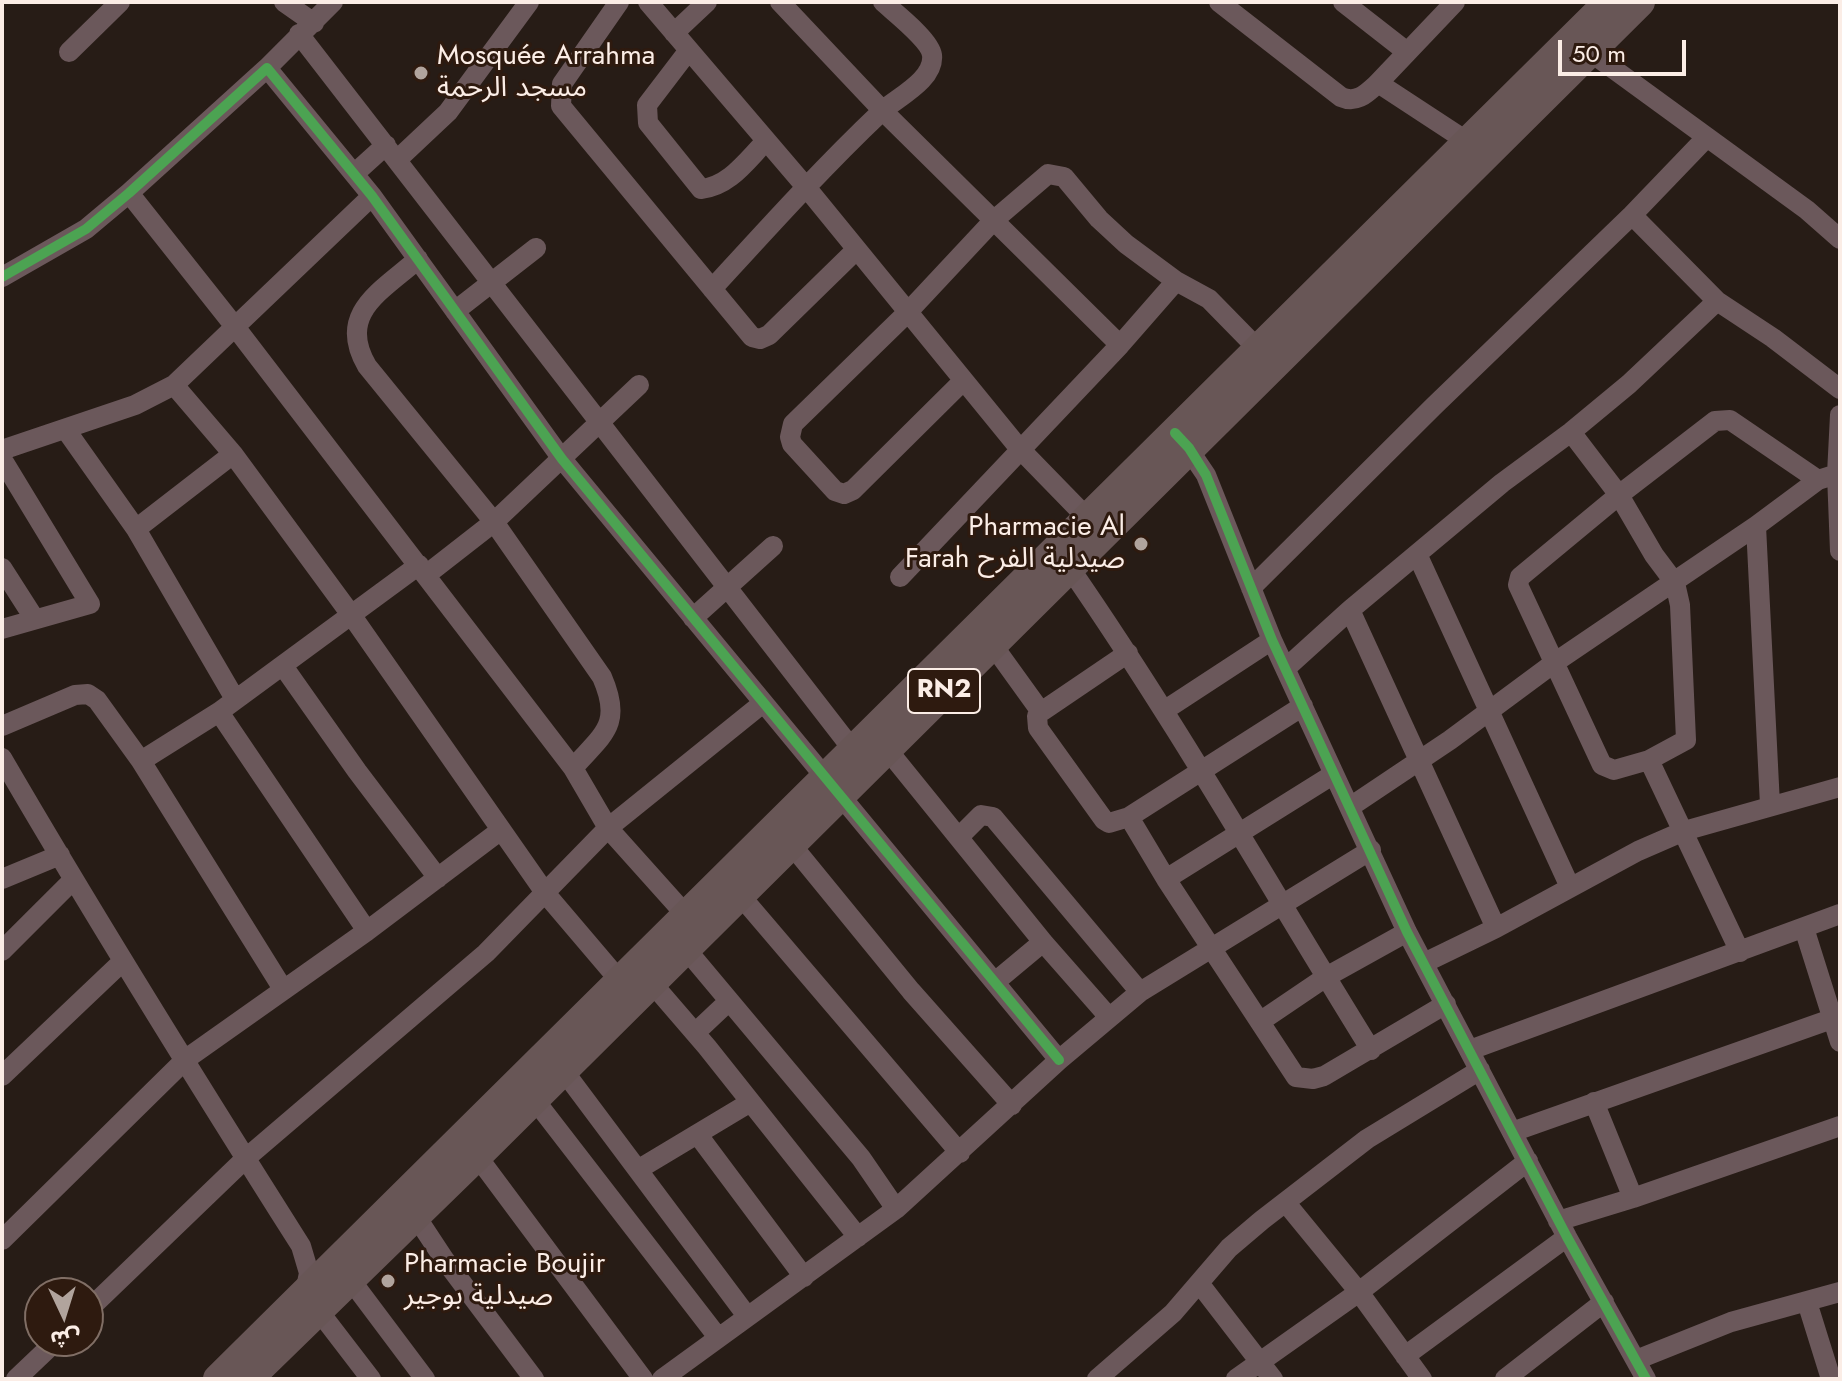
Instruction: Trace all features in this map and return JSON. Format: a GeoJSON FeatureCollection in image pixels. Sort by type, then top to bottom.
{"type":"FeatureCollection","features":[{"type":"Feature","properties":{"kind":"highway","name":"RN2"},"geometry":{"type":"LineString","coordinates":[[1182,440],[1258,349],[1468,142],[1581,45],[1640,2]]}},
{"type":"Feature","properties":{"kind":"highway","name":"RN2"},"geometry":{"type":"LineString","coordinates":[[248,1379],[311,1301],[620,981],[739,894],[790,843],[831,787],[853,750],[1095,526],[1581,45],[1600,5]]}},
{"type":"Feature","properties":{"kind":"highway","name":"RN2"},"geometry":{"type":"LineString","coordinates":[[218,1379],[311,1301],[350,1279],[477,1156],[651,982],[691,932],[831,787],[886,748],[1069,567],[1095,526]]}},
{"type":"Feature","properties":{"kind":"street"},"geometry":{"type":"LineString","coordinates":[[69,52],[120,2]]}},
{"type":"Feature","properties":{"kind":"street"},"geometry":{"type":"LineString","coordinates":[[284,2],[307,29],[392,152],[853,750]]}},
{"type":"Feature","properties":{"kind":"street"},"geometry":{"type":"LineString","coordinates":[[2,277],[86,229],[267,68],[333,2]]}},
{"type":"Feature","properties":{"kind":"street"},"geometry":{"type":"LineString","coordinates":[[354,174],[392,152],[448,112],[529,2]]}},
{"type":"Feature","properties":{"kind":"street"},"geometry":{"type":"LineString","coordinates":[[619,2],[562,84],[561,106],[752,337],[760,339],[769,335],[856,250]]}},
{"type":"Feature","properties":{"kind":"street"},"geometry":{"type":"LineString","coordinates":[[648,2],[806,187],[1019,448],[1095,526]]}},
{"type":"Feature","properties":{"kind":"street"},"geometry":{"type":"LineString","coordinates":[[674,33],[707,2]]}},
{"type":"Feature","properties":{"kind":"street"},"geometry":{"type":"LineString","coordinates":[[780,2],[883,111],[1120,345]]}},
{"type":"Feature","properties":{"kind":"street"},"geometry":{"type":"LineString","coordinates":[[712,289],[806,187],[883,111],[926,75],[932,55],[928,44],[883,2]]}},
{"type":"Feature","properties":{"kind":"street"},"geometry":{"type":"LineString","coordinates":[[1219,2],[1349,101],[1378,83],[1455,2]]}},
{"type":"Feature","properties":{"kind":"street"},"geometry":{"type":"LineString","coordinates":[[1343,2],[1407,52]]}},
{"type":"Feature","properties":{"kind":"street"},"geometry":{"type":"LineString","coordinates":[[1581,45],[1807,210],[1840,239]]}},
{"type":"Feature","properties":{"kind":"street"},"geometry":{"type":"LineString","coordinates":[[689,50],[647,105],[645,113],[648,123],[701,189],[715,188],[726,181],[766,141]]}},
{"type":"Feature","properties":{"kind":"street"},"geometry":{"type":"LineString","coordinates":[[267,68],[372,196],[562,459],[1059,1060]]}},
{"type":"Feature","properties":{"kind":"street"},"geometry":{"type":"LineString","coordinates":[[1378,83],[1468,142]]}},
{"type":"Feature","properties":{"kind":"street"},"geometry":{"type":"LineString","coordinates":[[1251,588],[1632,215],[1706,138]]}},
{"type":"Feature","properties":{"kind":"street"},"geometry":{"type":"LineString","coordinates":[[963,381],[853,490],[844,494],[835,491],[792,444],[793,424],[907,313],[993,221],[1048,174],[1064,177],[1099,219],[1126,244],[1176,281],[1209,299],[1258,349]]}},
{"type":"Feature","properties":{"kind":"street"},"geometry":{"type":"LineString","coordinates":[[129,193],[573,768],[608,828],[691,932],[729,1001],[861,1158],[896,1209]]}},
{"type":"Feature","properties":{"kind":"street"},"geometry":{"type":"LineString","coordinates":[[2,450],[135,405],[174,385],[372,196]]}},
{"type":"Feature","properties":{"kind":"street"},"geometry":{"type":"LineString","coordinates":[[1632,215],[1717,301],[1773,338],[1840,389]]}},
{"type":"Feature","properties":{"kind":"street"},"geometry":{"type":"LineString","coordinates":[[455,311],[536,248]]}},
{"type":"Feature","properties":{"kind":"street"},"geometry":{"type":"LineString","coordinates":[[418,259],[367,304],[357,320],[354,335],[358,350],[367,366],[494,522],[602,677],[611,698],[609,728],[573,768]]}},
{"type":"Feature","properties":{"kind":"street"},"geometry":{"type":"LineString","coordinates":[[900,577],[1019,448],[1120,345],[1176,281]]}},
{"type":"Feature","properties":{"kind":"street"},"geometry":{"type":"LineString","coordinates":[[1286,668],[1350,610],[1502,483],[1629,384],[1717,301]]}},
{"type":"Feature","properties":{"kind":"street"},"geometry":{"type":"LineString","coordinates":[[174,385],[233,454],[352,616],[546,894],[620,981]]}},
{"type":"Feature","properties":{"kind":"street"},"geometry":{"type":"LineString","coordinates":[[141,761],[494,522],[639,385]]}},
{"type":"Feature","properties":{"kind":"street"},"geometry":{"type":"LineString","coordinates":[[1840,415],[1827,477],[1840,551]]}},
{"type":"Feature","properties":{"kind":"street"},"geometry":{"type":"LineString","coordinates":[[1571,432],[1619,495],[1654,555],[1675,583],[1680,605],[1686,740],[1649,760],[1614,770],[1602,765],[1554,663],[1518,582],[1524,571],[1619,495],[1701,430],[1723,419],[1730,420],[1827,477]]}},
{"type":"Feature","properties":{"kind":"street"},"geometry":{"type":"LineString","coordinates":[[66,430],[136,529],[227,705],[367,931]]}},
{"type":"Feature","properties":{"kind":"street"},"geometry":{"type":"LineString","coordinates":[[1182,440],[1206,475],[1272,640],[1407,932],[1562,1229],[1646,1379]]}},
{"type":"Feature","properties":{"kind":"street"},"geometry":{"type":"LineString","coordinates":[[136,529],[233,454]]}},
{"type":"Feature","properties":{"kind":"street"},"geometry":{"type":"LineString","coordinates":[[2,459],[90,604],[2,629]]}},
{"type":"Feature","properties":{"kind":"street"},"geometry":{"type":"LineString","coordinates":[[1350,807],[1827,477]]}},
{"type":"Feature","properties":{"kind":"street"},"geometry":{"type":"LineString","coordinates":[[1756,526],[1770,805]]}},
{"type":"Feature","properties":{"kind":"street"},"geometry":{"type":"LineString","coordinates":[[693,618],[773,546]]}},
{"type":"Feature","properties":{"kind":"street"},"geometry":{"type":"LineString","coordinates":[[1417,554],[1570,887]]}},
{"type":"Feature","properties":{"kind":"street"},"geometry":{"type":"LineString","coordinates":[[1069,567],[1165,710],[1371,1050]]}},
{"type":"Feature","properties":{"kind":"street"},"geometry":{"type":"LineString","coordinates":[[2,568],[34,618]]}},
{"type":"Feature","properties":{"kind":"street"},"geometry":{"type":"LineString","coordinates":[[1350,610],[1496,928]]}},
{"type":"Feature","properties":{"kind":"street"},"geometry":{"type":"LineString","coordinates":[[1165,710],[1272,640]]}},
{"type":"Feature","properties":{"kind":"street"},"geometry":{"type":"LineString","coordinates":[[992,644],[1041,712]]}},
{"type":"Feature","properties":{"kind":"street"},"geometry":{"type":"LineString","coordinates":[[1128,653],[1037,716],[1038,728],[1109,823],[1129,817],[1303,706]]}},
{"type":"Feature","properties":{"kind":"street"},"geometry":{"type":"LineString","coordinates":[[283,666],[438,878]]}},
{"type":"Feature","properties":{"kind":"street"},"geometry":{"type":"LineString","coordinates":[[2,726],[75,695],[88,694],[105,708],[283,989]]}},
{"type":"Feature","properties":{"kind":"street"},"geometry":{"type":"LineString","coordinates":[[104,1295],[245,1159],[462,974],[546,894],[608,828],[763,703]]}},
{"type":"Feature","properties":{"kind":"street"},"geometry":{"type":"LineString","coordinates":[[886,748],[1043,942],[1108,1016]]}},
{"type":"Feature","properties":{"kind":"street"},"geometry":{"type":"LineString","coordinates":[[2,758],[11,792],[60,855],[122,962],[186,1059],[301,1246],[309,1273],[311,1301],[371,1379]]}},
{"type":"Feature","properties":{"kind":"street"},"geometry":{"type":"LineString","coordinates":[[1649,760],[1740,952]]}},
{"type":"Feature","properties":{"kind":"street"},"geometry":{"type":"LineString","coordinates":[[1166,879],[1334,774]]}},
{"type":"Feature","properties":{"kind":"street"},"geometry":{"type":"LineString","coordinates":[[1424,963],[1684,831],[1840,787]]}},
{"type":"Feature","properties":{"kind":"street"},"geometry":{"type":"LineString","coordinates":[[959,837],[981,815],[993,817],[1061,902],[1140,992]]}},
{"type":"Feature","properties":{"kind":"street"},"geometry":{"type":"LineString","coordinates":[[1129,817],[1296,1077],[1313,1079],[1324,1076],[1446,1004]]}},
{"type":"Feature","properties":{"kind":"street"},"geometry":{"type":"LineString","coordinates":[[2,1240],[186,1059],[367,931],[501,830]]}},
{"type":"Feature","properties":{"kind":"street"},"geometry":{"type":"LineString","coordinates":[[790,843],[911,991],[1012,1105]]}},
{"type":"Feature","properties":{"kind":"street"},"geometry":{"type":"LineString","coordinates":[[662,1379],[717,1336],[896,1209],[1108,1016],[1140,992],[1371,850]]}},
{"type":"Feature","properties":{"kind":"street"},"geometry":{"type":"LineString","coordinates":[[2,879],[60,855]]}},
{"type":"Feature","properties":{"kind":"street"},"geometry":{"type":"LineString","coordinates":[[2,951],[73,880]]}},
{"type":"Feature","properties":{"kind":"street"},"geometry":{"type":"LineString","coordinates":[[739,894],[960,1153]]}},
{"type":"Feature","properties":{"kind":"street"},"geometry":{"type":"LineString","coordinates":[[1470,1050],[1840,914]]}},
{"type":"Feature","properties":{"kind":"street"},"geometry":{"type":"LineString","coordinates":[[1804,928],[1836,1018],[1840,1042]]}},
{"type":"Feature","properties":{"kind":"street"},"geometry":{"type":"LineString","coordinates":[[1261,1021],[1326,977],[1407,932]]}},
{"type":"Feature","properties":{"kind":"street"},"geometry":{"type":"LineString","coordinates":[[995,982],[1043,942]]}},
{"type":"Feature","properties":{"kind":"street"},"geometry":{"type":"LineString","coordinates":[[2,1076],[122,962]]}},
{"type":"Feature","properties":{"kind":"street"},"geometry":{"type":"LineString","coordinates":[[651,982],[858,1237]]}},
{"type":"Feature","properties":{"kind":"street"},"geometry":{"type":"LineString","coordinates":[[695,1033],[729,1001]]}},
{"type":"Feature","properties":{"kind":"street"},"geometry":{"type":"LineString","coordinates":[[1512,1132],[1836,1018]]}},
{"type":"Feature","properties":{"kind":"street"},"geometry":{"type":"LineString","coordinates":[[563,1070],[747,1316]]}},
{"type":"Feature","properties":{"kind":"street"},"geometry":{"type":"LineString","coordinates":[[1097,1379],[1173,1313],[1229,1248],[1367,1139],[1480,1070]]}},
{"type":"Feature","properties":{"kind":"street"},"geometry":{"type":"LineString","coordinates":[[534,1099],[717,1336]]}},
{"type":"Feature","properties":{"kind":"street"},"geometry":{"type":"LineString","coordinates":[[1594,1102],[1633,1198]]}},
{"type":"Feature","properties":{"kind":"street"},"geometry":{"type":"LineString","coordinates":[[639,1169],[749,1103]]}},
{"type":"Feature","properties":{"kind":"street"},"geometry":{"type":"LineString","coordinates":[[1405,1356],[1562,1229],[1633,1198],[1840,1126]]}},
{"type":"Feature","properties":{"kind":"street"},"geometry":{"type":"LineString","coordinates":[[698,1135],[804,1277]]}},
{"type":"Feature","properties":{"kind":"street"},"geometry":{"type":"LineString","coordinates":[[477,1156],[643,1379]]}},
{"type":"Feature","properties":{"kind":"street"},"geometry":{"type":"LineString","coordinates":[[1236,1379],[1267,1370],[1359,1292],[1528,1161]]}},
{"type":"Feature","properties":{"kind":"street"},"geometry":{"type":"LineString","coordinates":[[1286,1203],[1359,1292],[1422,1379]]}},
{"type":"Feature","properties":{"kind":"street"},"geometry":{"type":"LineString","coordinates":[[415,1215],[534,1379]]}},
{"type":"Feature","properties":{"kind":"street"},"geometry":{"type":"LineString","coordinates":[[350,1279],[425,1379]]}},
{"type":"Feature","properties":{"kind":"street"},"geometry":{"type":"LineString","coordinates":[[1199,1283],[1267,1370]]}},
{"type":"Feature","properties":{"kind":"street"},"geometry":{"type":"LineString","coordinates":[[1636,1360],[1731,1322],[1840,1292]]}},
{"type":"Feature","properties":{"kind":"street"},"geometry":{"type":"LineString","coordinates":[[1518,1375],[1604,1302]]}},
{"type":"Feature","properties":{"kind":"street"},"geometry":{"type":"LineString","coordinates":[[1807,1302],[1831,1379]]}},
{"type":"Feature","properties":{"kind":"street"},"geometry":{"type":"LineString","coordinates":[[16,1379],[39,1357]]}},
{"type":"Feature","properties":{"kind":"cycle path"},"geometry":{"type":"LineString","coordinates":[[2,277],[86,229],[267,68],[372,196],[562,459],[1059,1060]]}},
{"type":"Feature","properties":{"kind":"cycle path"},"geometry":{"type":"LineString","coordinates":[[1175,433],[1206,475],[1272,640],[1407,932],[1567,1237],[1646,1379]]}},
{"type":"Feature","properties":{"kind":"place","name":"Mosquée Arrahma مسجد الرحمة"},"geometry":{"type":"Point","coordinates":[421,73]}},
{"type":"Feature","properties":{"kind":"place","name":"Pharmacie Al Farah صيدلية الفرح"},"geometry":{"type":"Point","coordinates":[1141,544]}},
{"type":"Feature","properties":{"kind":"place","name":"Pharmacie Boujir صيدلية بوجير"},"geometry":{"type":"Point","coordinates":[388,1281]}}]}
